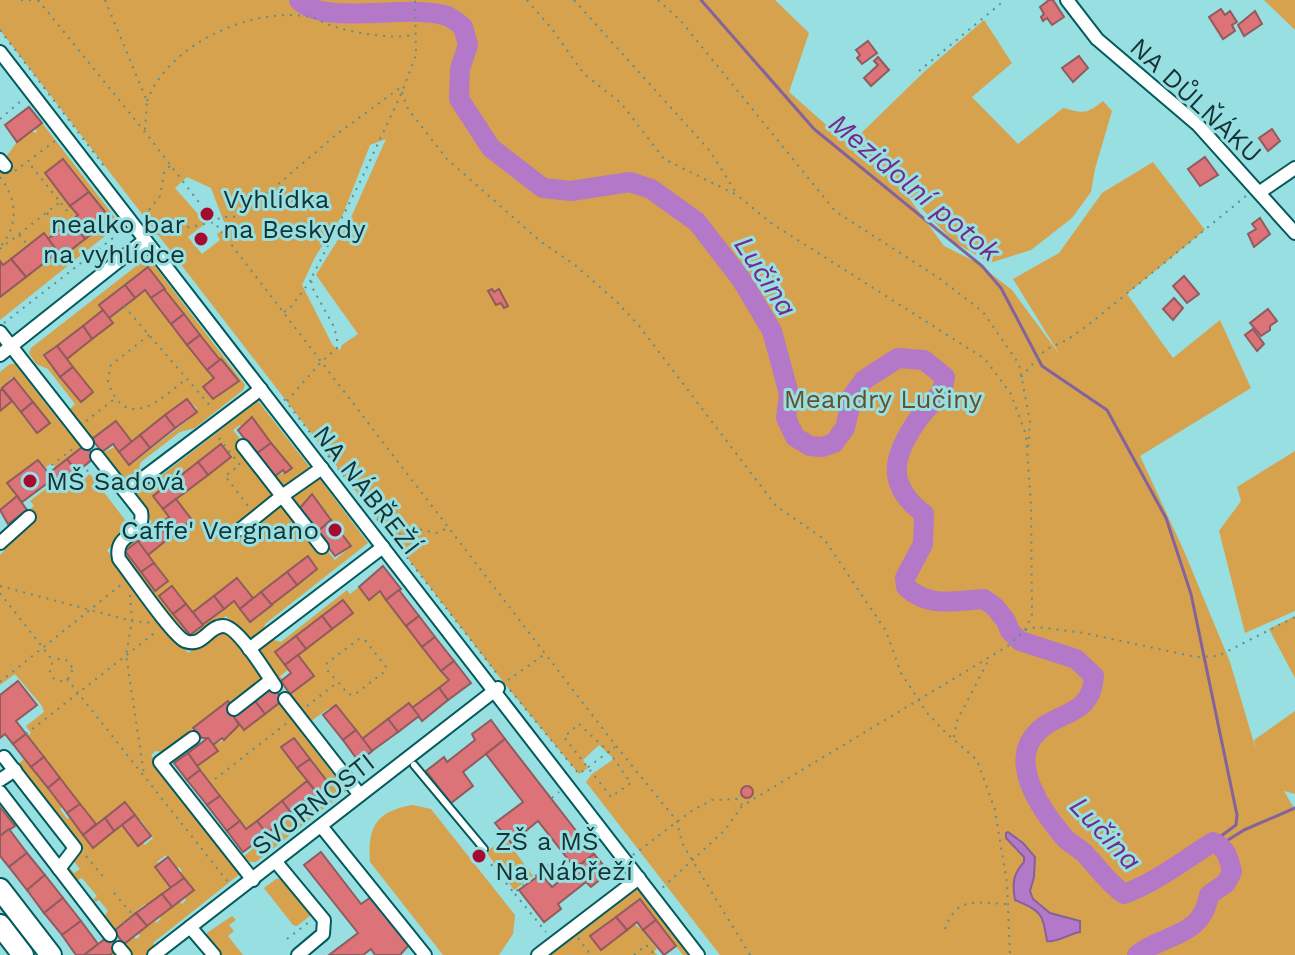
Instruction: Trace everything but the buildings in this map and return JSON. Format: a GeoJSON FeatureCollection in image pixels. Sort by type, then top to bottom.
{"type":"FeatureCollection","features":[{"type":"Feature","properties":{"kind":"main road"},"geometry":{"type":"LineString","coordinates":[[0,889],[51,955]]}},
{"type":"Feature","properties":{"kind":"main road"},"geometry":{"type":"LineString","coordinates":[[0,925],[23,955]]}},
{"type":"Feature","properties":{"kind":"street","name":"NA DŮLŇÁKU"},"geometry":{"type":"LineString","coordinates":[[1067,0],[1097,39],[1198,125],[1295,233]]}},
{"type":"Feature","properties":{"kind":"street","name":"NA NÁBŘEŽÍ"},"geometry":{"type":"LineString","coordinates":[[0,52],[138,220],[145,240],[322,468],[388,543],[697,954]]}},
{"type":"Feature","properties":{"kind":"street"},"geometry":{"type":"LineString","coordinates":[[1258,190],[1295,168]]}},
{"type":"Feature","properties":{"kind":"street"},"geometry":{"type":"LineString","coordinates":[[0,355],[145,240]]}},
{"type":"Feature","properties":{"kind":"street"},"geometry":{"type":"LineString","coordinates":[[0,329],[86,442]]}},
{"type":"Feature","properties":{"kind":"street"},"geometry":{"type":"LineString","coordinates":[[126,491],[261,389]]}},
{"type":"Feature","properties":{"kind":"street"},"geometry":{"type":"LineString","coordinates":[[243,446],[322,547]]}},
{"type":"Feature","properties":{"kind":"street"},"geometry":{"type":"LineString","coordinates":[[99,459],[141,512],[139,528],[119,543],[119,559],[166,624],[188,643],[199,642],[219,627],[226,626],[235,632],[273,683],[234,709]]}},
{"type":"Feature","properties":{"kind":"street"},"geometry":{"type":"LineString","coordinates":[[241,529],[322,468]]}},
{"type":"Feature","properties":{"kind":"street"},"geometry":{"type":"LineString","coordinates":[[0,543],[29,517]]}},
{"type":"Feature","properties":{"kind":"street"},"geometry":{"type":"LineString","coordinates":[[249,649],[388,543]]}},
{"type":"Feature","properties":{"kind":"street","name":"SVORNOSTI"},"geometry":{"type":"LineString","coordinates":[[154,955],[497,685]]}},
{"type":"Feature","properties":{"kind":"street"},"geometry":{"type":"LineString","coordinates":[[285,699],[360,795]]}},
{"type":"Feature","properties":{"kind":"street"},"geometry":{"type":"LineString","coordinates":[[193,738],[160,762],[253,880]]}},
{"type":"Feature","properties":{"kind":"street"},"geometry":{"type":"LineString","coordinates":[[4,757],[75,848],[59,869]]}},
{"type":"Feature","properties":{"kind":"street"},"geometry":{"type":"LineString","coordinates":[[0,780],[15,770]]}},
{"type":"Feature","properties":{"kind":"street"},"geometry":{"type":"LineString","coordinates":[[0,792],[109,935]]}},
{"type":"Feature","properties":{"kind":"street"},"geometry":{"type":"LineString","coordinates":[[321,826],[425,955]]}},
{"type":"Feature","properties":{"kind":"street"},"geometry":{"type":"LineString","coordinates":[[276,862],[325,925],[323,934],[298,955]]}},
{"type":"Feature","properties":{"kind":"street"},"geometry":{"type":"LineString","coordinates":[[538,955],[639,878]]}},
{"type":"Feature","properties":{"kind":"street"},"geometry":{"type":"LineString","coordinates":[[190,927],[214,955]]}},
{"type":"Feature","properties":{"kind":"lane"},"geometry":{"type":"LineString","coordinates":[[414,765],[484,849]]}},
{"type":"Feature","properties":{"kind":"path"},"geometry":{"type":"LineString","coordinates":[[21,0],[40,0],[677,821],[682,843],[750,955]]}},
{"type":"Feature","properties":{"kind":"path"},"geometry":{"type":"LineString","coordinates":[[105,0],[147,101]]}},
{"type":"Feature","properties":{"kind":"path"},"geometry":{"type":"LineString","coordinates":[[283,313],[311,279],[405,85],[416,55],[415,0]]}},
{"type":"Feature","properties":{"kind":"path"},"geometry":{"type":"LineString","coordinates":[[527,0],[584,74],[621,103],[664,159],[737,195],[771,223],[985,359],[1011,394],[1026,435],[1031,505],[1032,614],[1025,630],[989,658],[742,806],[725,830],[693,863],[653,896]]}},
{"type":"Feature","properties":{"kind":"path"},"geometry":{"type":"LineString","coordinates":[[574,0],[710,151],[737,195]]}},
{"type":"Feature","properties":{"kind":"path"},"geometry":{"type":"LineString","coordinates":[[658,0],[681,21],[835,211],[939,278],[983,312],[1019,364],[1030,422],[1027,453]]}},
{"type":"Feature","properties":{"kind":"path"},"geometry":{"type":"LineString","coordinates":[[919,71],[1005,0]]}},
{"type":"Feature","properties":{"kind":"path"},"geometry":{"type":"LineString","coordinates":[[145,132],[147,101],[162,72],[215,32],[248,19],[298,15],[315,17],[329,25],[399,38],[414,33]]}},
{"type":"Feature","properties":{"kind":"path"},"geometry":{"type":"LineString","coordinates":[[0,30],[105,167]]}},
{"type":"Feature","properties":{"kind":"path"},"geometry":{"type":"LineString","coordinates":[[138,220],[156,234],[214,222],[221,217],[234,217],[337,134],[405,85]]}},
{"type":"Feature","properties":{"kind":"path"},"geometry":{"type":"LineString","coordinates":[[402,92],[408,109],[447,159],[540,241],[575,265],[618,303],[640,327],[776,506],[824,539],[886,631],[901,673],[928,714],[977,760],[995,810],[1007,883],[1010,955]]}},
{"type":"Feature","properties":{"kind":"path"},"geometry":{"type":"LineString","coordinates":[[0,119],[26,97]]}},
{"type":"Feature","properties":{"kind":"path"},"geometry":{"type":"LineString","coordinates":[[0,248],[12,228],[15,213],[4,169],[28,162],[59,138]]}},
{"type":"Feature","properties":{"kind":"path"},"geometry":{"type":"LineString","coordinates":[[28,162],[71,216]]}},
{"type":"Feature","properties":{"kind":"path"},"geometry":{"type":"LineString","coordinates":[[0,329],[138,220],[160,196],[164,173],[170,166]]}},
{"type":"Feature","properties":{"kind":"path"},"geometry":{"type":"LineString","coordinates":[[1021,377],[1043,352],[1092,322],[1258,190]]}},
{"type":"Feature","properties":{"kind":"path"},"geometry":{"type":"LineString","coordinates":[[0,248],[60,202]]}},
{"type":"Feature","properties":{"kind":"path"},"geometry":{"type":"LineString","coordinates":[[46,212],[60,229]]}},
{"type":"Feature","properties":{"kind":"path"},"geometry":{"type":"LineString","coordinates":[[18,234],[28,245]]}},
{"type":"Feature","properties":{"kind":"path"},"geometry":{"type":"LineString","coordinates":[[286,402],[337,348],[337,337],[311,279]]}},
{"type":"Feature","properties":{"kind":"path"},"geometry":{"type":"LineString","coordinates":[[124,306],[222,419]]}},
{"type":"Feature","properties":{"kind":"path"},"geometry":{"type":"LineString","coordinates":[[149,335],[110,366],[108,382],[116,397],[125,407],[146,409],[186,379]]}},
{"type":"Feature","properties":{"kind":"path"},"geometry":{"type":"LineString","coordinates":[[277,390],[388,543],[497,685]]}},
{"type":"Feature","properties":{"kind":"path"},"geometry":{"type":"LineString","coordinates":[[76,429],[116,397]]}},
{"type":"Feature","properties":{"kind":"path"},"geometry":{"type":"LineString","coordinates":[[210,427],[240,465],[225,476],[256,516]]}},
{"type":"Feature","properties":{"kind":"path"},"geometry":{"type":"LineString","coordinates":[[45,470],[86,442]]}},
{"type":"Feature","properties":{"kind":"path"},"geometry":{"type":"LineString","coordinates":[[60,489],[99,459]]}},
{"type":"Feature","properties":{"kind":"path"},"geometry":{"type":"LineString","coordinates":[[388,543],[409,527],[436,533],[449,527]]}},
{"type":"Feature","properties":{"kind":"path"},"geometry":{"type":"LineString","coordinates":[[0,682],[131,577]]}},
{"type":"Feature","properties":{"kind":"path"},"geometry":{"type":"LineString","coordinates":[[131,577],[132,621],[126,655],[144,776]]}},
{"type":"Feature","properties":{"kind":"path"},"geometry":{"type":"LineString","coordinates":[[0,586],[132,621],[166,624]]}},
{"type":"Feature","properties":{"kind":"path"},"geometry":{"type":"LineString","coordinates":[[0,593],[54,662]]}},
{"type":"Feature","properties":{"kind":"path"},"geometry":{"type":"LineString","coordinates":[[1025,630],[1037,627],[1084,633],[1196,657],[1218,656],[1295,617]]}},
{"type":"Feature","properties":{"kind":"path"},"geometry":{"type":"LineString","coordinates":[[26,734],[166,624]]}},
{"type":"Feature","properties":{"kind":"path"},"geometry":{"type":"LineString","coordinates":[[359,639],[365,640],[386,667],[384,672],[354,695],[348,694],[338,682],[327,670],[327,663],[359,639]]}},
{"type":"Feature","properties":{"kind":"path"},"geometry":{"type":"LineString","coordinates":[[545,654],[504,683],[579,774],[616,746]]}},
{"type":"Feature","properties":{"kind":"path"},"geometry":{"type":"LineString","coordinates":[[954,738],[957,721],[989,658]]}},
{"type":"Feature","properties":{"kind":"path"},"geometry":{"type":"LineString","coordinates":[[60,659],[69,663],[72,670],[67,679],[57,680],[51,675],[50,668],[54,662],[60,659]]}},
{"type":"Feature","properties":{"kind":"path"},"geometry":{"type":"LineString","coordinates":[[67,679],[236,892]]}},
{"type":"Feature","properties":{"kind":"path"},"geometry":{"type":"LineString","coordinates":[[215,779],[338,682]]}},
{"type":"Feature","properties":{"kind":"path"},"geometry":{"type":"LineString","coordinates":[[579,724],[609,752],[631,783],[611,797],[588,768],[564,737],[579,724]]}},
{"type":"Feature","properties":{"kind":"path"},"geometry":{"type":"LineString","coordinates":[[552,798],[560,791]]}},
{"type":"Feature","properties":{"kind":"path"},"geometry":{"type":"LineString","coordinates":[[626,860],[677,821],[712,800],[738,799],[742,806]]}},
{"type":"Feature","properties":{"kind":"path"},"geometry":{"type":"LineString","coordinates":[[484,849],[481,851],[555,942]]}},
{"type":"Feature","properties":{"kind":"path"},"geometry":{"type":"LineString","coordinates":[[83,852],[106,880]]}},
{"type":"Feature","properties":{"kind":"path"},"geometry":{"type":"LineString","coordinates":[[514,893],[550,864],[562,879]]}},
{"type":"Feature","properties":{"kind":"path"},"geometry":{"type":"LineString","coordinates":[[109,935],[133,915],[114,893]]}},
{"type":"Feature","properties":{"kind":"path"},"geometry":{"type":"LineString","coordinates":[[945,929],[951,915],[970,903],[1008,904]]}},
{"type":"Feature","properties":{"kind":"path"},"geometry":{"type":"LineString","coordinates":[[287,939],[319,914]]}},
{"type":"Feature","properties":{"kind":"path"},"geometry":{"type":"LineString","coordinates":[[575,934],[591,955]]}},
{"type":"Feature","properties":{"kind":"path"},"geometry":{"type":"LineString","coordinates":[[634,955],[646,945],[655,955]]}},
{"type":"Feature","properties":{"kind":"green space","name":"Meandry Lučiny"},"geometry":{"type":"Polygon","coordinates":[[[0,0],[775,0],[809,33],[789,92],[849,145],[924,72],[984,20],[1012,63],[972,97],[1018,144],[1063,108],[1084,112],[1103,101],[1112,111],[1091,192],[1072,218],[1031,250],[990,263],[954,242],[901,187],[944,246],[976,262],[1012,290],[1060,355],[1013,279],[1059,253],[1102,193],[1153,162],[1205,230],[1127,294],[1173,358],[1220,320],[1251,388],[1140,456],[1230,662],[1256,750],[1254,740],[1295,711],[1295,794],[1284,791],[1295,810],[1295,955],[720,955],[586,782],[614,759],[599,745],[583,760],[588,768],[579,774],[504,683],[0,30],[0,0]],[[386,139],[370,145],[343,214],[315,257],[302,285],[333,346],[340,350],[342,345],[358,334],[316,275],[349,222],[386,139]],[[187,177],[175,188],[206,223],[188,237],[202,254],[220,240],[217,234],[226,227],[211,188],[187,177]],[[1035,908],[1043,922],[1046,937],[1059,940],[1079,921],[1035,908]]]}},
{"type":"Feature","properties":{"kind":"green space"},"geometry":{"type":"Polygon","coordinates":[[[1264,0],[1295,0],[1295,30],[1264,0]]]}},
{"type":"Feature","properties":{"kind":"green space"},"geometry":{"type":"Polygon","coordinates":[[[42,123],[120,224],[0,320],[0,165],[17,142],[32,131],[37,132],[35,128],[42,123]]]}},
{"type":"Feature","properties":{"kind":"green space"},"geometry":{"type":"Polygon","coordinates":[[[144,260],[151,261],[245,385],[243,390],[195,428],[180,432],[141,462],[139,468],[143,475],[126,481],[116,475],[119,472],[117,469],[114,471],[100,454],[115,447],[132,464],[188,420],[197,408],[186,399],[132,442],[116,422],[90,441],[67,412],[75,404],[48,369],[36,364],[29,353],[31,348],[144,260]]]}},
{"type":"Feature","properties":{"kind":"green space"},"geometry":{"type":"Polygon","coordinates":[[[15,364],[60,422],[65,420],[62,424],[66,430],[69,428],[85,445],[56,468],[52,463],[44,469],[37,460],[7,483],[17,497],[0,510],[0,411],[12,402],[37,433],[50,424],[12,377],[0,391],[0,372],[15,364]]]}},
{"type":"Feature","properties":{"kind":"green space"},"geometry":{"type":"Polygon","coordinates":[[[258,401],[312,470],[290,486],[278,485],[267,473],[274,477],[292,468],[251,418],[242,427],[240,425],[233,430],[267,468],[265,470],[246,445],[241,448],[319,548],[324,545],[304,520],[306,518],[335,560],[351,546],[313,494],[299,509],[302,517],[291,503],[293,492],[316,474],[368,543],[265,624],[264,631],[252,638],[242,636],[226,616],[206,633],[188,637],[182,635],[122,558],[124,545],[152,522],[137,501],[136,493],[147,480],[153,482],[258,401]]]}},
{"type":"Feature","properties":{"kind":"green space"},"geometry":{"type":"Polygon","coordinates":[[[1295,451],[1295,611],[1245,633],[1219,531],[1241,501],[1237,487],[1295,451]]]}},
{"type":"Feature","properties":{"kind":"green space"},"geometry":{"type":"Polygon","coordinates":[[[90,474],[132,529],[107,550],[188,653],[222,630],[232,635],[273,688],[240,713],[227,702],[189,732],[191,735],[163,752],[156,751],[151,755],[241,873],[153,943],[159,955],[110,955],[140,936],[138,933],[156,923],[180,902],[182,904],[194,890],[180,873],[179,867],[176,868],[166,855],[155,867],[171,888],[147,906],[145,904],[114,932],[103,918],[108,911],[99,900],[93,900],[97,896],[82,878],[76,881],[69,873],[68,866],[74,873],[80,869],[73,860],[84,850],[17,765],[24,759],[62,807],[60,809],[67,819],[70,817],[93,848],[120,827],[138,846],[145,845],[153,838],[125,803],[96,825],[27,736],[31,733],[26,726],[44,712],[42,706],[15,674],[0,685],[0,555],[6,544],[0,538],[0,532],[3,533],[34,506],[30,501],[48,487],[52,492],[66,491],[90,474]]]}},
{"type":"Feature","properties":{"kind":"green space"},"geometry":{"type":"Polygon","coordinates":[[[359,587],[369,600],[380,592],[449,680],[413,708],[408,703],[362,739],[329,708],[310,722],[288,697],[313,677],[298,655],[353,613],[343,601],[275,653],[288,670],[280,676],[283,680],[278,684],[257,651],[270,639],[281,642],[347,590],[350,594],[359,587]]]}},
{"type":"Feature","properties":{"kind":"green space"},"geometry":{"type":"Polygon","coordinates":[[[1295,616],[1295,678],[1269,629],[1295,616]]]}},
{"type":"Feature","properties":{"kind":"green space"},"geometry":{"type":"Polygon","coordinates":[[[283,701],[305,737],[346,791],[256,862],[250,862],[243,857],[255,847],[254,844],[330,785],[294,738],[282,748],[307,782],[248,828],[243,826],[197,767],[218,751],[214,745],[229,737],[230,732],[239,725],[245,730],[283,701]]]}},
{"type":"Feature","properties":{"kind":"green space"},"geometry":{"type":"Polygon","coordinates":[[[413,805],[431,809],[515,915],[513,934],[499,955],[443,955],[370,862],[370,839],[377,822],[391,811],[413,805]]]}},
{"type":"Feature","properties":{"kind":"green space"},"geometry":{"type":"Polygon","coordinates":[[[505,838],[533,876],[514,890],[486,852],[505,838]]]}},
{"type":"Feature","properties":{"kind":"green space"},"geometry":{"type":"Polygon","coordinates":[[[282,878],[311,915],[297,926],[264,888],[282,878]]]}},
{"type":"Feature","properties":{"kind":"green space"},"geometry":{"type":"Polygon","coordinates":[[[634,889],[640,891],[689,955],[683,955],[666,933],[629,906],[591,938],[601,950],[634,924],[657,949],[654,951],[657,955],[548,955],[634,889]]]}},
{"type":"Feature","properties":{"kind":"green space"},"geometry":{"type":"Polygon","coordinates":[[[232,916],[236,920],[229,925],[234,931],[228,936],[243,955],[219,955],[207,940],[207,933],[232,916]]]}},
{"type":"Feature","properties":{"kind":"shaded area"},"geometry":{"type":"Polygon","coordinates":[[[1008,832],[1035,857],[1030,891],[1033,899],[1050,913],[1080,921],[1080,932],[1047,941],[1039,914],[1015,900],[1014,880],[1024,857],[1006,838],[1008,832]]]}},
{"type":"Feature","properties":{"kind":"waterway","name":"Lučina"},"geometry":{"type":"LineString","coordinates":[[299,0],[311,8],[327,12],[412,12],[451,18],[463,27],[468,45],[460,69],[459,99],[491,148],[543,188],[571,191],[630,182],[651,189],[697,222],[741,279],[772,331],[789,394],[786,418],[795,437],[810,446],[822,447],[834,443],[845,428],[853,395],[864,380],[898,358],[924,360],[945,377],[939,395],[919,418],[898,457],[898,480],[903,492],[924,514],[923,544],[905,578],[906,587],[933,601],[984,599],[995,607],[1020,641],[1076,659],[1094,676],[1086,700],[1033,737],[1027,749],[1026,762],[1032,789],[1055,826],[1118,890],[1124,894],[1148,883],[1213,842],[1221,847],[1228,858],[1232,872],[1226,883],[1209,895],[1199,919],[1181,933],[1137,955]]}},
{"type":"Feature","properties":{"kind":"waterway","name":"Mezidolní potok"},"geometry":{"type":"LineString","coordinates":[[701,0],[814,129],[982,266],[1001,288],[1042,366],[1107,410],[1166,518],[1191,594],[1237,815],[1236,825],[1213,842]]}},
{"type":"Feature","properties":{"kind":"waterway"},"geometry":{"type":"LineString","coordinates":[[1220,845],[1244,830],[1295,808]]}},
{"type":"Feature","properties":{"kind":"place","name":"Vyhlídka na Beskydy"},"geometry":{"type":"Point","coordinates":[207,214]}},
{"type":"Feature","properties":{"kind":"place","name":"nealko bar na vyhlídce"},"geometry":{"type":"Point","coordinates":[201,239]}},
{"type":"Feature","properties":{"kind":"place","name":"MŠ Sadová"},"geometry":{"type":"Point","coordinates":[30,481]}},
{"type":"Feature","properties":{"kind":"place","name":"Caffe' Vergnano"},"geometry":{"type":"Point","coordinates":[335,530]}},
{"type":"Feature","properties":{"kind":"place","name":"ZŠ a MŠ Na Nábřeží"},"geometry":{"type":"Point","coordinates":[479,856]}}]}
